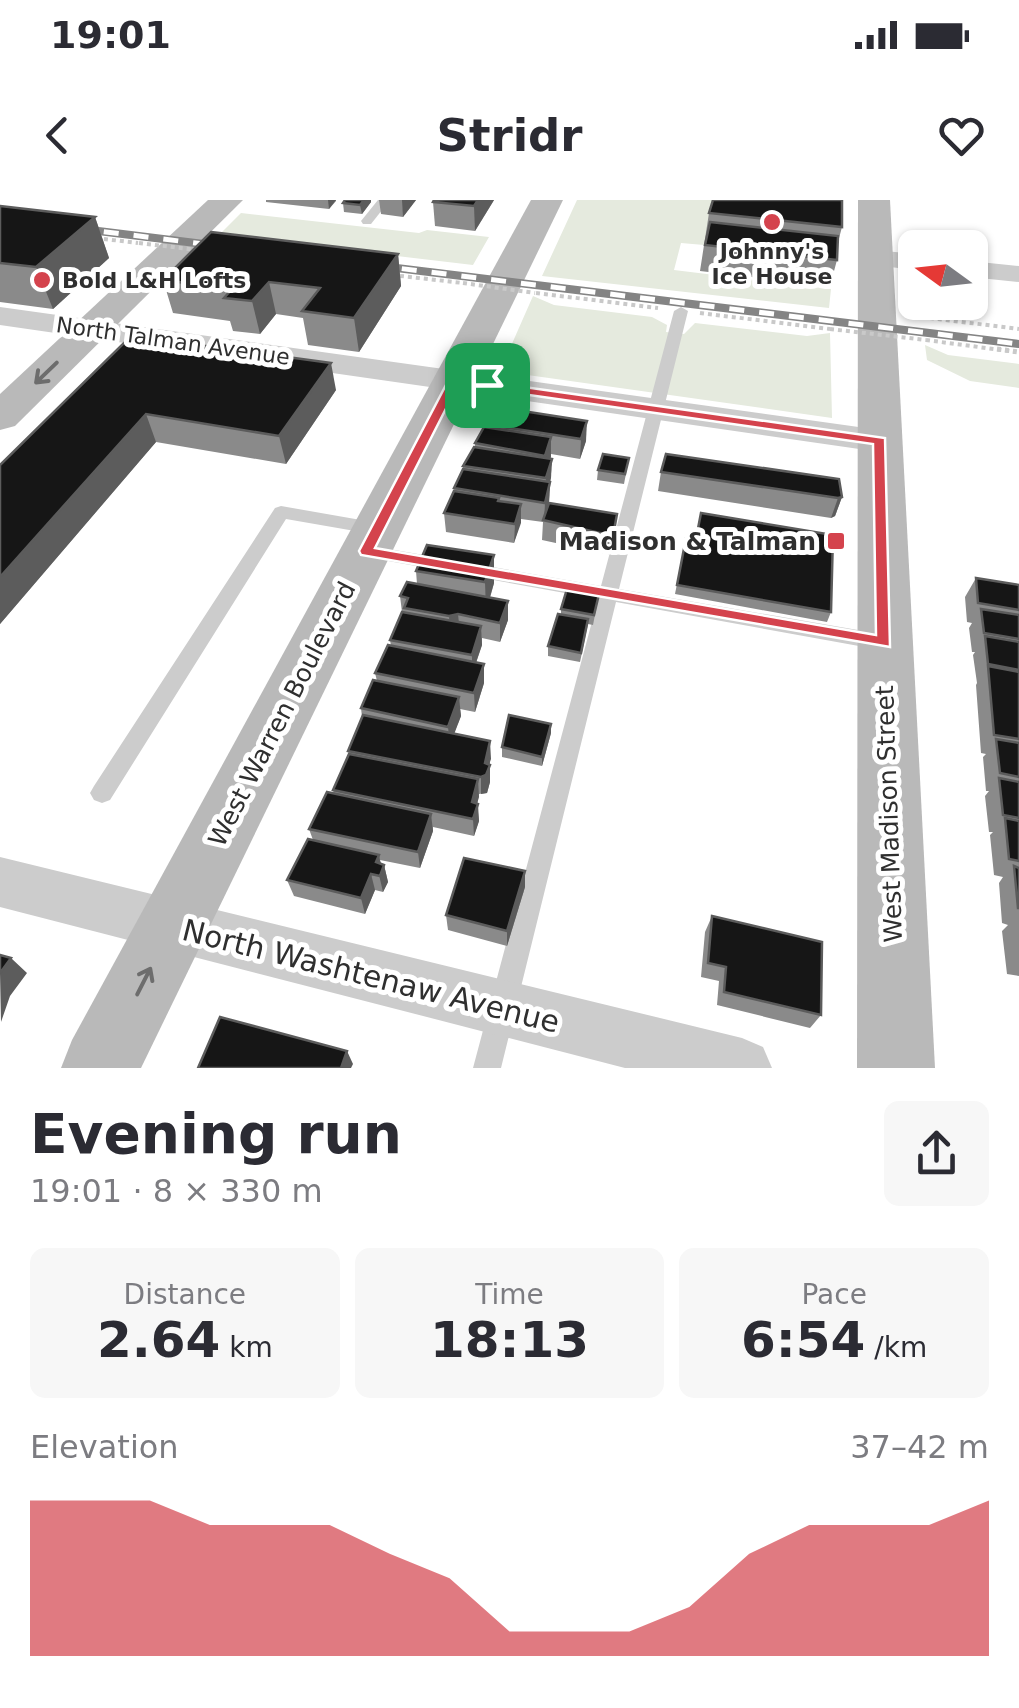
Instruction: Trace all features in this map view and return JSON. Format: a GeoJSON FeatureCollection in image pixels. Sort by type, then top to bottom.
{"type":"FeatureCollection","features":[{"type":"Feature","properties":{"kind":"street"},"geometry":{"type":"LineString","coordinates":[[0,417],[227,200]]}},
{"type":"Feature","properties":{"kind":"street","name":"West Warren Boulevard"},"geometry":{"type":"LineString","coordinates":[[100,1068],[548,200]]}},
{"type":"Feature","properties":{"kind":"street","name":"West Madison Street"},"geometry":{"type":"LineString","coordinates":[[874,200],[896,1068]]}},
{"type":"Feature","properties":{"kind":"street"},"geometry":{"type":"LineString","coordinates":[[875,258],[898,260]]}},
{"type":"Feature","properties":{"kind":"street"},"geometry":{"type":"LineString","coordinates":[[988,270],[1019,274]]}},
{"type":"Feature","properties":{"kind":"street","name":"North Talman Avenue"},"geometry":{"type":"LineString","coordinates":[[0,316],[880,440]]}},
{"type":"Feature","properties":{"kind":"street","name":"North Washtenaw Avenue"},"geometry":{"type":"LineString","coordinates":[[0,882],[742,1068]]}},
{"type":"Feature","properties":{"kind":"lane"},"geometry":{"type":"LineString","coordinates":[[368,222],[384,200]]}},
{"type":"Feature","properties":{"kind":"lane"},"geometry":{"type":"LineString","coordinates":[[488,1068],[681,310]]}},
{"type":"Feature","properties":{"kind":"lane"},"geometry":{"type":"LineString","coordinates":[[102,793],[281,512],[372,540],[607,594],[884,643]]}},
{"type":"Feature","properties":{"kind":"path"},"geometry":{"type":"LineString","coordinates":[[94,238],[202,251]]}},
{"type":"Feature","properties":{"kind":"path"},"geometry":{"type":"LineString","coordinates":[[388,274],[535,292]]}},
{"type":"Feature","properties":{"kind":"path"},"geometry":{"type":"LineString","coordinates":[[946,320],[1019,329]]}},
{"type":"Feature","properties":{"kind":"path"},"geometry":{"type":"LineString","coordinates":[[830,329],[1019,352]]}},
{"type":"Feature","properties":{"kind":"shaded area"},"geometry":{"type":"Polygon","coordinates":[[[577,200],[715,200],[704,245],[681,243],[674,270],[831,289],[829,308],[542,276],[577,200]]]}},
{"type":"Feature","properties":{"kind":"shaded area"},"geometry":{"type":"Polygon","coordinates":[[[241,213],[489,237],[473,265],[219,235],[241,213]]]}},
{"type":"Feature","properties":{"kind":"shaded area"},"geometry":{"type":"Polygon","coordinates":[[[533,296],[554,305],[652,317],[667,325],[666,332],[684,334],[695,323],[807,336],[830,333],[832,418],[500,371],[533,296]]]}},
{"type":"Feature","properties":{"kind":"shaded area"},"geometry":{"type":"Polygon","coordinates":[[[925,345],[948,355],[1019,364],[1019,388],[970,381],[927,360],[925,345]]]}},
{"type":"Feature","properties":{"kind":"building"},"geometry":{"type":"Polygon","coordinates":[[[364,200],[360,205],[343,203],[364,200]]]}},
{"type":"Feature","properties":{"kind":"building"},"geometry":{"type":"Polygon","coordinates":[[[434,200],[478,200],[474,206],[434,200]]]}},
{"type":"Feature","properties":{"kind":"building"},"geometry":{"type":"Polygon","coordinates":[[[713,200],[842,200],[842,227],[709,213],[713,200]]]}},
{"type":"Feature","properties":{"kind":"building"},"geometry":{"type":"Polygon","coordinates":[[[0,206],[95,217],[36,267],[0,263],[0,206]]]}},
{"type":"Feature","properties":{"kind":"building"},"geometry":{"type":"Polygon","coordinates":[[[710,222],[838,236],[837,260],[705,245],[710,222]]]}},
{"type":"Feature","properties":{"kind":"building"},"geometry":{"type":"Polygon","coordinates":[[[211,232],[398,254],[354,318],[302,311],[320,288],[269,282],[252,301],[224,298],[232,289],[163,280],[211,232]]]}},
{"type":"Feature","properties":{"kind":"building"},"geometry":{"type":"Polygon","coordinates":[[[131,336],[331,363],[279,436],[146,414],[0,577],[0,465],[131,336]]]}},
{"type":"Feature","properties":{"kind":"building"},"geometry":{"type":"Polygon","coordinates":[[[503,408],[587,421],[581,439],[496,426],[503,408]]]}},
{"type":"Feature","properties":{"kind":"building"},"geometry":{"type":"Polygon","coordinates":[[[484,427],[551,437],[545,456],[475,443],[484,427]]]}},
{"type":"Feature","properties":{"kind":"building"},"geometry":{"type":"Polygon","coordinates":[[[474,447],[552,459],[546,478],[463,466],[474,447]]]}},
{"type":"Feature","properties":{"kind":"building"},"geometry":{"type":"Polygon","coordinates":[[[603,454],[629,458],[625,474],[598,470],[603,454]]]}},
{"type":"Feature","properties":{"kind":"building"},"geometry":{"type":"Polygon","coordinates":[[[666,454],[839,479],[842,497],[661,472],[666,454]]]}},
{"type":"Feature","properties":{"kind":"building"},"geometry":{"type":"Polygon","coordinates":[[[463,469],[550,482],[545,503],[454,488],[463,469]]]}},
{"type":"Feature","properties":{"kind":"building"},"geometry":{"type":"Polygon","coordinates":[[[454,491],[521,504],[515,524],[444,513],[454,491]]]}},
{"type":"Feature","properties":{"kind":"building"},"geometry":{"type":"Polygon","coordinates":[[[549,503],[617,514],[613,536],[543,520],[549,503]]]}},
{"type":"Feature","properties":{"kind":"building"},"geometry":{"type":"Polygon","coordinates":[[[701,513],[833,535],[831,612],[677,585],[686,538],[696,539],[701,513]]]}},
{"type":"Feature","properties":{"kind":"building"},"geometry":{"type":"Polygon","coordinates":[[[427,545],[494,555],[485,582],[416,571],[427,545]]]}},
{"type":"Feature","properties":{"kind":"building"},"geometry":{"type":"Polygon","coordinates":[[[976,578],[1019,585],[1019,610],[978,603],[976,578]]]}},
{"type":"Feature","properties":{"kind":"building"},"geometry":{"type":"Polygon","coordinates":[[[407,582],[508,601],[500,623],[404,608],[408,598],[400,596],[407,582]]]}},
{"type":"Feature","properties":{"kind":"building"},"geometry":{"type":"Polygon","coordinates":[[[567,589],[599,594],[594,615],[561,609],[567,589]]]}},
{"type":"Feature","properties":{"kind":"building"},"geometry":{"type":"Polygon","coordinates":[[[981,609],[1019,615],[1019,639],[984,633],[981,609]]]}},
{"type":"Feature","properties":{"kind":"building"},"geometry":{"type":"Polygon","coordinates":[[[402,612],[481,626],[472,655],[390,640],[402,612]]]}},
{"type":"Feature","properties":{"kind":"building"},"geometry":{"type":"Polygon","coordinates":[[[558,614],[588,619],[581,653],[548,646],[558,614]]]}},
{"type":"Feature","properties":{"kind":"building"},"geometry":{"type":"Polygon","coordinates":[[[985,636],[1019,642],[1019,670],[988,664],[985,636]]]}},
{"type":"Feature","properties":{"kind":"building"},"geometry":{"type":"Polygon","coordinates":[[[388,645],[484,664],[474,693],[375,673],[388,645]]]}},
{"type":"Feature","properties":{"kind":"building"},"geometry":{"type":"Polygon","coordinates":[[[988,666],[1019,672],[1019,739],[994,735],[988,666]]]}},
{"type":"Feature","properties":{"kind":"building"},"geometry":{"type":"Polygon","coordinates":[[[373,680],[459,697],[448,727],[361,708],[373,680]]]}},
{"type":"Feature","properties":{"kind":"building"},"geometry":{"type":"Polygon","coordinates":[[[363,715],[490,741],[486,775],[348,751],[363,715]]]}},
{"type":"Feature","properties":{"kind":"building"},"geometry":{"type":"Polygon","coordinates":[[[509,715],[551,724],[542,757],[502,747],[509,715]]]}},
{"type":"Feature","properties":{"kind":"building"},"geometry":{"type":"Polygon","coordinates":[[[996,739],[1019,743],[1019,777],[1000,773],[996,739]]]}},
{"type":"Feature","properties":{"kind":"building"},"geometry":{"type":"Polygon","coordinates":[[[349,754],[478,779],[472,802],[478,804],[473,819],[333,790],[349,754]]]}},
{"type":"Feature","properties":{"kind":"building"},"geometry":{"type":"Polygon","coordinates":[[[999,778],[1019,782],[1019,818],[1003,815],[999,778]]]}},
{"type":"Feature","properties":{"kind":"building"},"geometry":{"type":"Polygon","coordinates":[[[327,792],[431,814],[418,852],[309,829],[327,792]]]}},
{"type":"Feature","properties":{"kind":"building"},"geometry":{"type":"Polygon","coordinates":[[[1005,818],[1019,821],[1019,861],[1009,859],[1005,818]]]}},
{"type":"Feature","properties":{"kind":"building"},"geometry":{"type":"Polygon","coordinates":[[[308,839],[379,855],[376,862],[384,865],[380,876],[371,874],[361,898],[287,880],[308,839]]]}},
{"type":"Feature","properties":{"kind":"building"},"geometry":{"type":"Polygon","coordinates":[[[464,858],[525,871],[507,931],[446,915],[464,858]]]}},
{"type":"Feature","properties":{"kind":"building"},"geometry":{"type":"Polygon","coordinates":[[[1014,866],[1019,868],[1019,908],[1018,908],[1014,866]]]}},
{"type":"Feature","properties":{"kind":"building"},"geometry":{"type":"Polygon","coordinates":[[[712,916],[822,942],[821,1015],[724,992],[726,967],[708,963],[712,916]]]}},
{"type":"Feature","properties":{"kind":"building"},"geometry":{"type":"Polygon","coordinates":[[[0,955],[11,958],[0,973],[0,955]]]}},
{"type":"Feature","properties":{"kind":"building"},"geometry":{"type":"Polygon","coordinates":[[[220,1017],[347,1051],[341,1068],[198,1068],[220,1017]]]}},
{"type":"Feature","properties":{"kind":"railway"},"geometry":{"type":"LineString","coordinates":[[74,228],[228,247]]}},
{"type":"Feature","properties":{"kind":"railway"},"geometry":{"type":"LineString","coordinates":[[372,265],[1019,344]]}},
{"type":"Feature","properties":{"kind":"place","name":"Johnny's Ice House"},"geometry":{"type":"Point","coordinates":[772,222]}},
{"type":"Feature","properties":{"kind":"place","name":"Bold L&H Lofts"},"geometry":{"type":"Point","coordinates":[42,280]}},
{"type":"Feature","properties":{"kind":"place","name":"Madison & Talman"},"geometry":{"type":"Point","coordinates":[836,541]}},
{"type":"Feature","properties":{"kind":"route"},"geometry":{"type":"LineString","coordinates":[[454,381],[487,385],[880,440],[884,643],[366,551],[454,381]]}}]}
